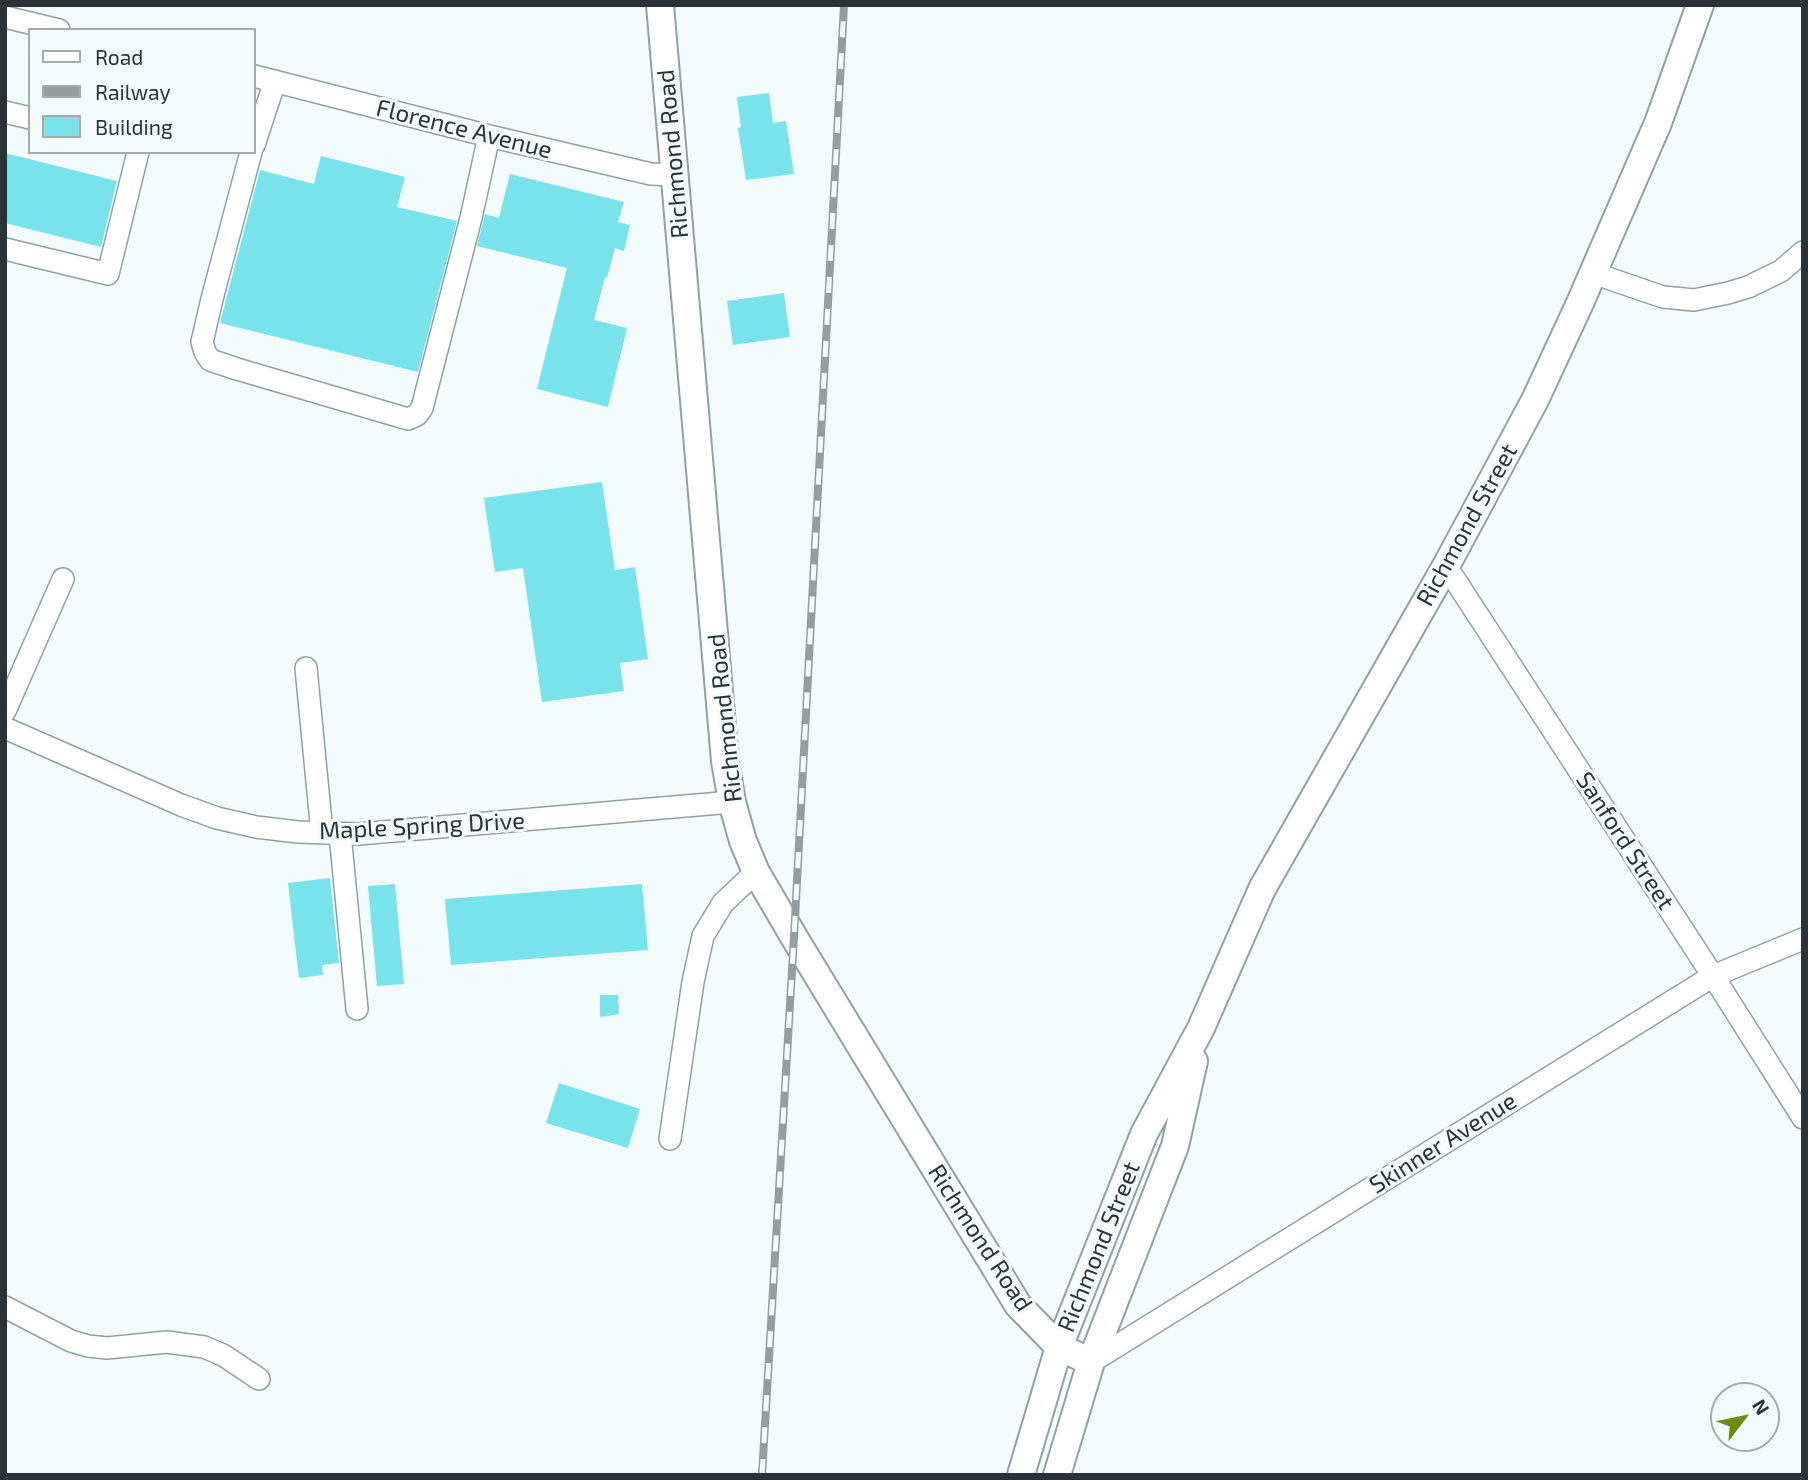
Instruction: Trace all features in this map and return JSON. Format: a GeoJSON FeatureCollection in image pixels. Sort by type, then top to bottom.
{"type":"FeatureCollection","features":[{"type":"Feature","properties":{"kind":"main road","name":"Richmond Road"},"geometry":{"type":"LineString","coordinates":[[660,5],[725,761],[732,802],[743,841],[755,872],[1018,1305],[1059,1347],[1091,1362]]}},
{"type":"Feature","properties":{"kind":"main road","name":"Richmond Street"},"geometry":{"type":"LineString","coordinates":[[1021,1475],[1059,1347],[1144,1133],[1201,1028],[1262,889],[1446,566],[1535,400],[1658,123],[1700,5]]}},
{"type":"Feature","properties":{"kind":"main road","name":"Richmond Street"},"geometry":{"type":"LineString","coordinates":[[1057,1475],[1091,1362],[1175,1146],[1201,1028]]}},
{"type":"Feature","properties":{"kind":"street"},"geometry":{"type":"LineString","coordinates":[[5,17],[51,28]]}},
{"type":"Feature","properties":{"kind":"street","name":"Florence Avenue"},"geometry":{"type":"LineString","coordinates":[[256,76],[489,136],[651,174],[675,175]]}},
{"type":"Feature","properties":{"kind":"street"},"geometry":{"type":"LineString","coordinates":[[256,139],[275,81]]}},
{"type":"Feature","properties":{"kind":"street"},"geometry":{"type":"LineString","coordinates":[[5,112],[28,118]]}},
{"type":"Feature","properties":{"kind":"street"},"geometry":{"type":"LineString","coordinates":[[250,154],[202,342],[205,352],[210,360],[228,366],[408,419],[417,415],[422,408],[471,218],[489,136]]}},
{"type":"Feature","properties":{"kind":"street"},"geometry":{"type":"LineString","coordinates":[[5,250],[108,274],[138,154]]}},
{"type":"Feature","properties":{"kind":"street"},"geometry":{"type":"LineString","coordinates":[[1593,273],[1663,297],[1695,300],[1748,287],[1781,271],[1803,252]]}},
{"type":"Feature","properties":{"kind":"street","name":"Sanford Street"},"geometry":{"type":"LineString","coordinates":[[1446,566],[1803,1118]]}},
{"type":"Feature","properties":{"kind":"street"},"geometry":{"type":"LineString","coordinates":[[5,711],[63,579]]}},
{"type":"Feature","properties":{"kind":"street"},"geometry":{"type":"LineString","coordinates":[[306,668],[357,1009]]}},
{"type":"Feature","properties":{"kind":"street","name":"Maple Spring Drive"},"geometry":{"type":"LineString","coordinates":[[5,728],[193,810],[256,827],[298,832],[331,834],[453,827],[732,802]]}},
{"type":"Feature","properties":{"kind":"street"},"geometry":{"type":"LineString","coordinates":[[670,1139],[693,982],[703,936],[723,903],[755,872]]}},
{"type":"Feature","properties":{"kind":"street","name":"Skinner Avenue"},"geometry":{"type":"LineString","coordinates":[[1091,1362],[1713,976],[1803,939]]}},
{"type":"Feature","properties":{"kind":"street"},"geometry":{"type":"LineString","coordinates":[[5,1307],[71,1341],[88,1346],[107,1348],[167,1342],[204,1347],[223,1355],[259,1379]]}},
{"type":"Feature","properties":{"kind":"building"},"geometry":{"type":"Polygon","coordinates":[[[769,93],[773,123],[786,121],[794,174],[746,180],[738,128],[741,127],[737,97],[769,93]]]}},
{"type":"Feature","properties":{"kind":"building"},"geometry":{"type":"Polygon","coordinates":[[[5,153],[117,181],[101,247],[5,223],[5,153]]]}},
{"type":"Feature","properties":{"kind":"building"},"geometry":{"type":"Polygon","coordinates":[[[321,156],[405,177],[397,207],[457,221],[418,372],[220,323],[260,170],[314,184],[321,156]]]}},
{"type":"Feature","properties":{"kind":"building"},"geometry":{"type":"Polygon","coordinates":[[[510,174],[624,202],[618,222],[630,225],[624,251],[615,248],[594,320],[627,328],[608,407],[537,389],[567,268],[477,246],[485,214],[499,218],[510,174]]]}},
{"type":"Feature","properties":{"kind":"building"},"geometry":{"type":"Polygon","coordinates":[[[784,293],[790,337],[733,345],[727,301],[784,293]]]}},
{"type":"Feature","properties":{"kind":"building"},"geometry":{"type":"Polygon","coordinates":[[[602,482],[615,570],[635,567],[648,659],[620,663],[624,691],[542,702],[523,568],[495,572],[484,498],[602,482]]]}},
{"type":"Feature","properties":{"kind":"building"},"geometry":{"type":"Polygon","coordinates":[[[330,878],[339,963],[322,965],[323,975],[299,978],[288,883],[330,878]]]}},
{"type":"Feature","properties":{"kind":"building"},"geometry":{"type":"Polygon","coordinates":[[[395,884],[404,984],[377,986],[368,886],[395,884]]]}},
{"type":"Feature","properties":{"kind":"building"},"geometry":{"type":"Polygon","coordinates":[[[642,884],[648,950],[451,965],[445,899],[642,884]]]}},
{"type":"Feature","properties":{"kind":"building"},"geometry":{"type":"Polygon","coordinates":[[[600,995],[618,995],[619,1014],[600,1017],[600,995]]]}},
{"type":"Feature","properties":{"kind":"building"},"geometry":{"type":"Polygon","coordinates":[[[559,1083],[640,1109],[628,1148],[546,1123],[559,1083]]]}},
{"type":"Feature","properties":{"kind":"railway"},"geometry":{"type":"LineString","coordinates":[[762,1475],[844,5]]}}]}
